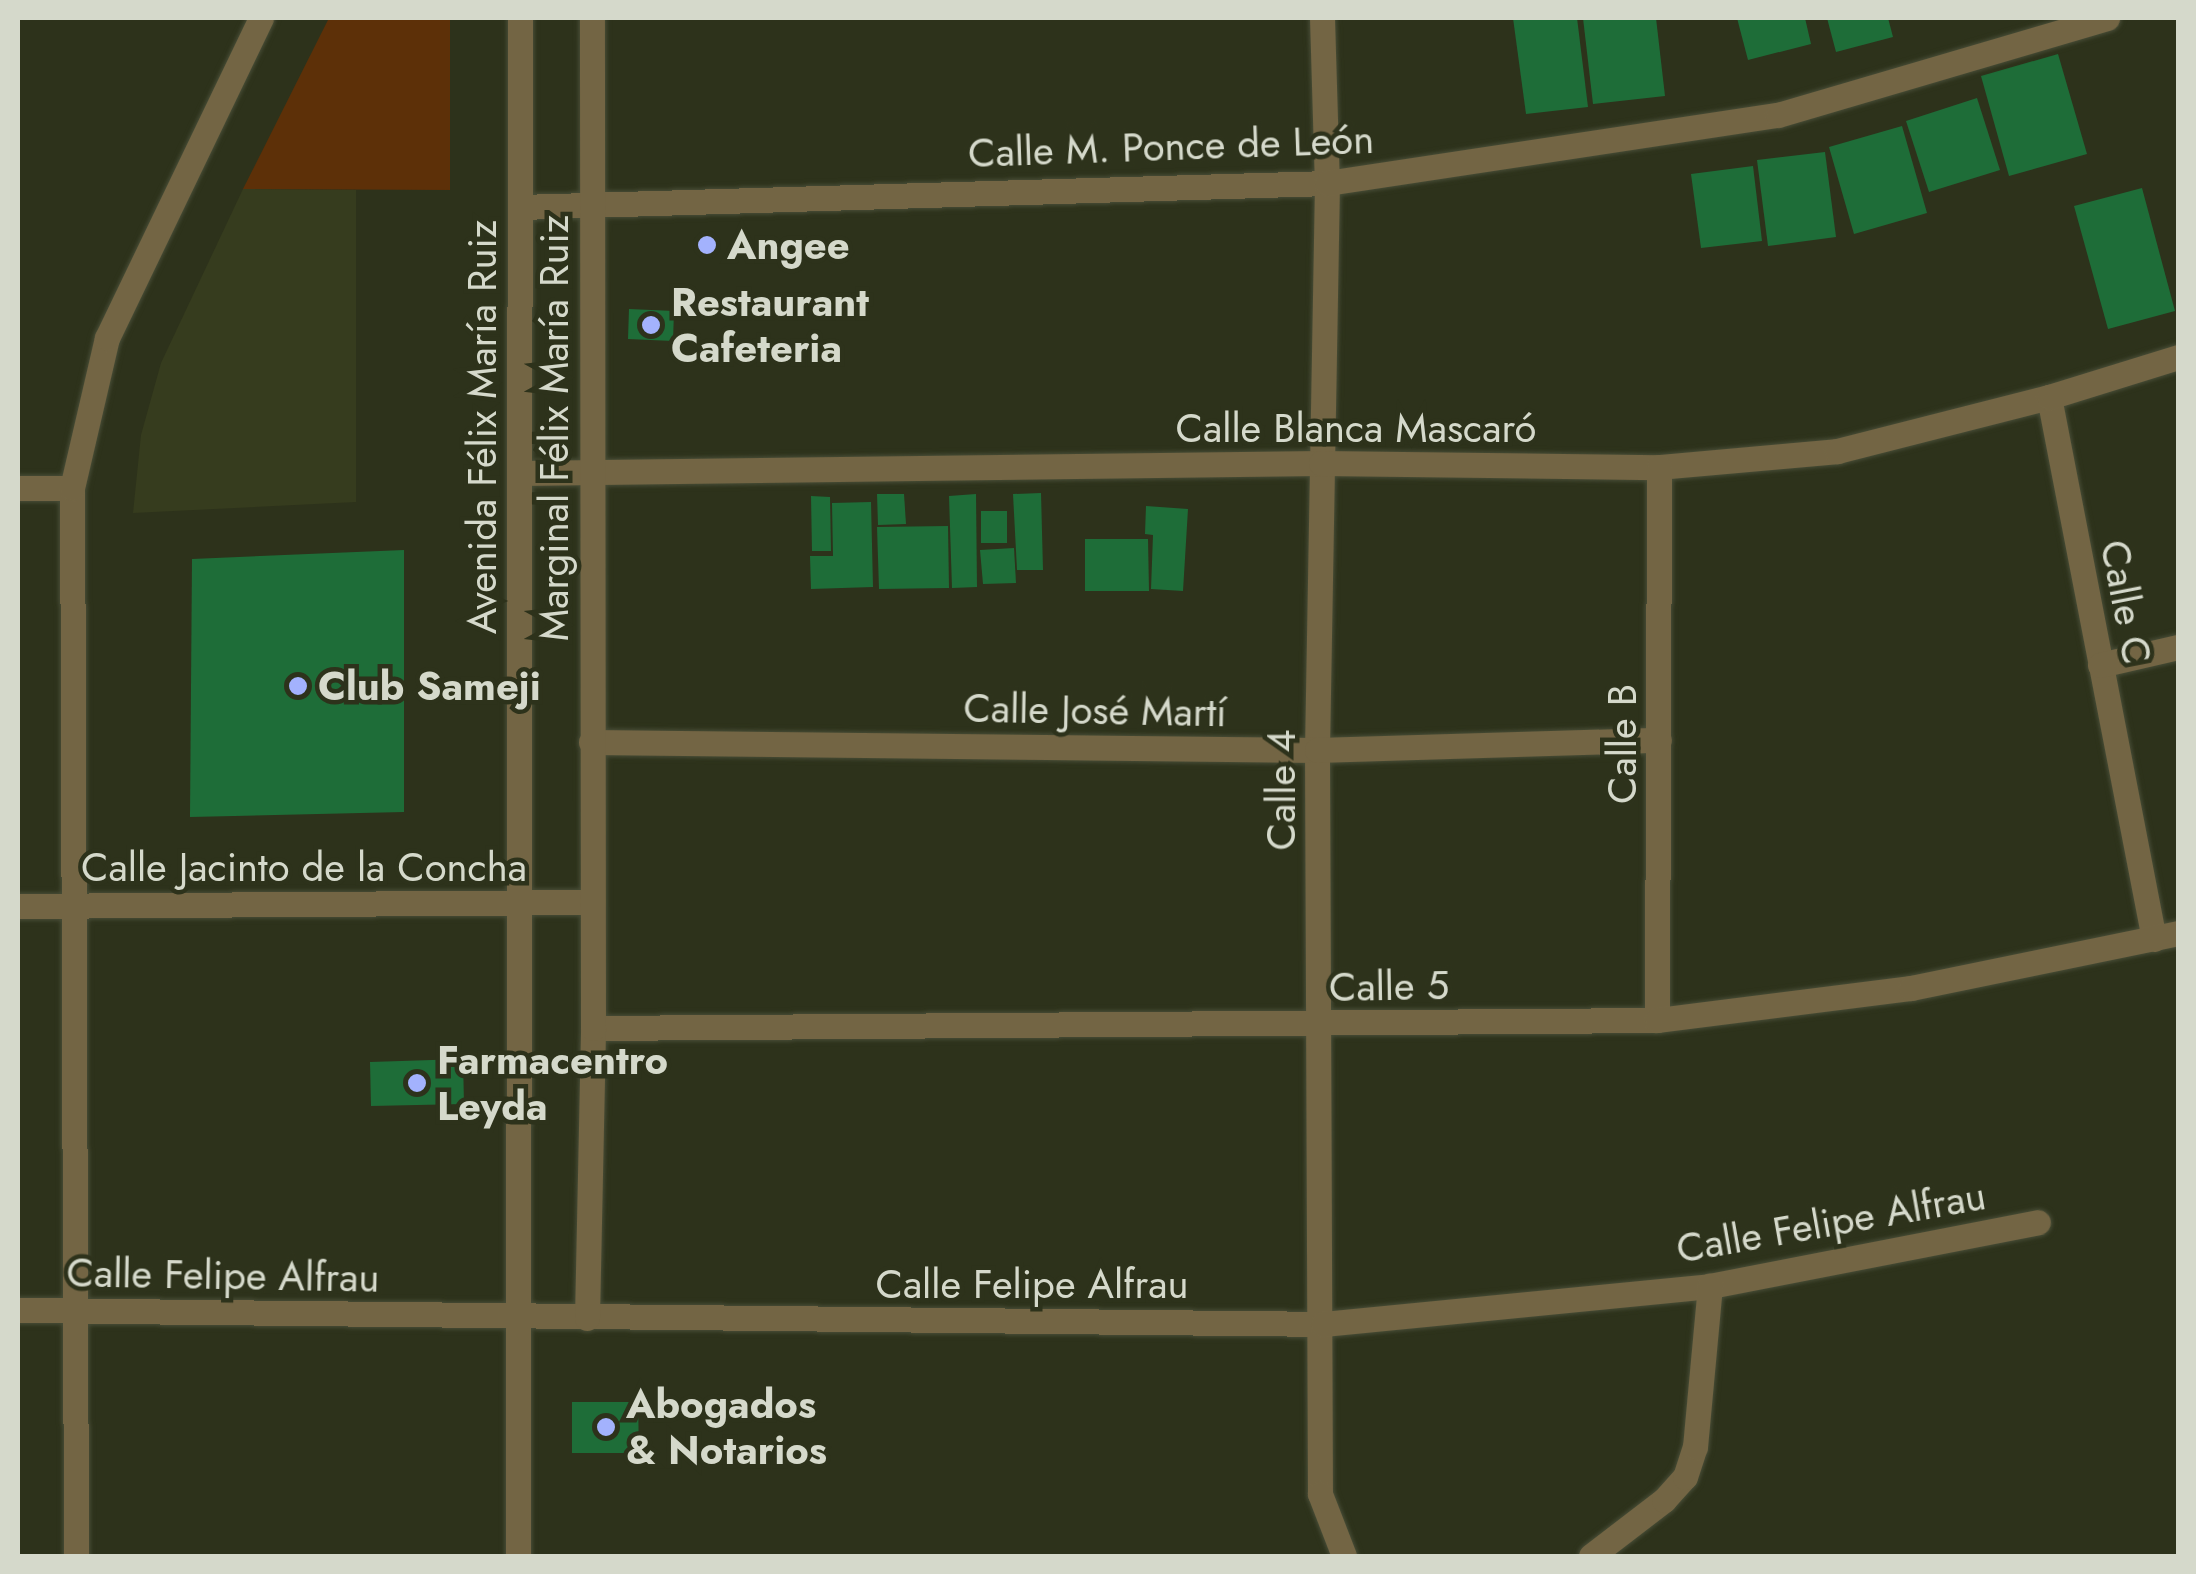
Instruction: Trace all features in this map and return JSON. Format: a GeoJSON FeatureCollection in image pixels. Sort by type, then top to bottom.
{"type":"FeatureCollection","features":[{"type":"Feature","properties":{"kind":"street"},"geometry":{"type":"LineString","coordinates":[[76,1556],[72,488],[107,338],[261,18]]}},
{"type":"Feature","properties":{"kind":"street","name":"Avenida Félix María Ruiz"},"geometry":{"type":"LineString","coordinates":[[518,1556],[520,18]]}},
{"type":"Feature","properties":{"kind":"street","name":"Marginal Félix María Ruiz"},"geometry":{"type":"LineString","coordinates":[[587,1318],[593,1028],[592,18]]}},
{"type":"Feature","properties":{"kind":"street","name":"Calle 4"},"geometry":{"type":"LineString","coordinates":[[1322,18],[1328,184],[1317,750],[1322,1024],[1320,1494],[1344,1556]]}},
{"type":"Feature","properties":{"kind":"street","name":"Calle M. Ponce de León"},"geometry":{"type":"LineString","coordinates":[[520,207],[1328,184],[1778,115],[2107,18]]}},
{"type":"Feature","properties":{"kind":"street","name":"Calle Blanca Mascaró"},"geometry":{"type":"LineString","coordinates":[[520,473],[1322,463],[1659,468],[1837,451],[2049,397],[2178,357]]}},
{"type":"Feature","properties":{"kind":"street","name":"Calle C"},"geometry":{"type":"LineString","coordinates":[[2049,397],[2100,665],[2166,936]]}},
{"type":"Feature","properties":{"kind":"street","name":"Calle B"},"geometry":{"type":"LineString","coordinates":[[1657,1020],[1659,468]]}},
{"type":"Feature","properties":{"kind":"street"},"geometry":{"type":"LineString","coordinates":[[18,488],[72,488]]}},
{"type":"Feature","properties":{"kind":"street"},"geometry":{"type":"LineString","coordinates":[[2100,665],[2178,648]]}},
{"type":"Feature","properties":{"kind":"street","name":"Calle José Martí"},"geometry":{"type":"LineString","coordinates":[[591,742],[1317,750],[1660,740]]}},
{"type":"Feature","properties":{"kind":"street","name":"Calle Jacinto de la Concha"},"geometry":{"type":"LineString","coordinates":[[18,906],[590,902]]}},
{"type":"Feature","properties":{"kind":"street","name":"Calle 5"},"geometry":{"type":"LineString","coordinates":[[593,1028],[1657,1020],[1911,988],[2166,936]]}},
{"type":"Feature","properties":{"kind":"street","name":"Calle Felipe Alfrau"},"geometry":{"type":"LineString","coordinates":[[18,1310],[1323,1324],[1710,1286],[2038,1222]]}},
{"type":"Feature","properties":{"kind":"street"},"geometry":{"type":"LineString","coordinates":[[1592,1556],[1664,1500],[1685,1477],[1695,1447],[1710,1286]]}},
{"type":"Feature","properties":{"kind":"shaded area"},"geometry":{"type":"Polygon","coordinates":[[[329,18],[450,18],[450,190],[243,189],[329,18]]]}},
{"type":"Feature","properties":{"kind":"shaded area"},"geometry":{"type":"Polygon","coordinates":[[[243,189],[356,190],[356,502],[133,513],[141,435],[161,363],[243,189]]]}},
{"type":"Feature","properties":{"kind":"building"},"geometry":{"type":"Polygon","coordinates":[[[1513,18],[1577,18],[1588,107],[1526,114],[1513,18]]]}},
{"type":"Feature","properties":{"kind":"building"},"geometry":{"type":"Polygon","coordinates":[[[1583,18],[1656,18],[1665,96],[1593,104],[1583,18]]]}},
{"type":"Feature","properties":{"kind":"building"},"geometry":{"type":"Polygon","coordinates":[[[1737,18],[1805,18],[1811,44],[1748,60],[1737,18]]]}},
{"type":"Feature","properties":{"kind":"building"},"geometry":{"type":"Polygon","coordinates":[[[1827,18],[1888,18],[1893,37],[1836,52],[1827,18]]]}},
{"type":"Feature","properties":{"kind":"building"},"geometry":{"type":"Polygon","coordinates":[[[2058,54],[2087,154],[2009,176],[1981,76],[2058,54]]]}},
{"type":"Feature","properties":{"kind":"building"},"geometry":{"type":"Polygon","coordinates":[[[1977,98],[2000,170],[1929,192],[1906,121],[1977,98]]]}},
{"type":"Feature","properties":{"kind":"building"},"geometry":{"type":"Polygon","coordinates":[[[1902,126],[1927,213],[1854,234],[1829,147],[1902,126]]]}},
{"type":"Feature","properties":{"kind":"building"},"geometry":{"type":"Polygon","coordinates":[[[1825,152],[1836,237],[1768,246],[1757,160],[1825,152]]]}},
{"type":"Feature","properties":{"kind":"building"},"geometry":{"type":"Polygon","coordinates":[[[1753,166],[1762,241],[1701,248],[1691,174],[1753,166]]]}},
{"type":"Feature","properties":{"kind":"building"},"geometry":{"type":"Polygon","coordinates":[[[2142,188],[2175,311],[2108,329],[2074,206],[2142,188]]]}},
{"type":"Feature","properties":{"kind":"building","name":"Restaurant Cafeteria"},"geometry":{"type":"Polygon","coordinates":[[[629,309],[674,311],[673,341],[628,339],[629,309]]]}},
{"type":"Feature","properties":{"kind":"building"},"geometry":{"type":"Polygon","coordinates":[[[1041,493],[1043,570],[1017,570],[1013,494],[1041,493]]]}},
{"type":"Feature","properties":{"kind":"building"},"geometry":{"type":"Polygon","coordinates":[[[877,494],[904,494],[906,524],[878,525],[877,494]]]}},
{"type":"Feature","properties":{"kind":"building"},"geometry":{"type":"Polygon","coordinates":[[[976,494],[977,587],[952,588],[949,496],[976,494]]]}},
{"type":"Feature","properties":{"kind":"building"},"geometry":{"type":"Polygon","coordinates":[[[811,496],[830,497],[831,551],[812,551],[811,496]]]}},
{"type":"Feature","properties":{"kind":"building"},"geometry":{"type":"Polygon","coordinates":[[[871,502],[873,587],[811,589],[810,556],[833,556],[832,503],[871,502]]]}},
{"type":"Feature","properties":{"kind":"building"},"geometry":{"type":"Polygon","coordinates":[[[1146,506],[1188,509],[1183,591],[1151,589],[1153,535],[1145,534],[1146,506]]]}},
{"type":"Feature","properties":{"kind":"building"},"geometry":{"type":"Polygon","coordinates":[[[981,511],[1007,511],[1007,543],[981,543],[981,511]]]}},
{"type":"Feature","properties":{"kind":"building"},"geometry":{"type":"Polygon","coordinates":[[[948,526],[949,588],[879,589],[877,527],[948,526]]]}},
{"type":"Feature","properties":{"kind":"building"},"geometry":{"type":"Polygon","coordinates":[[[1085,539],[1148,539],[1149,591],[1085,591],[1085,539]]]}},
{"type":"Feature","properties":{"kind":"building"},"geometry":{"type":"Polygon","coordinates":[[[1014,548],[1016,583],[983,584],[980,550],[1014,548]]]}},
{"type":"Feature","properties":{"kind":"building","name":"Club Sameji"},"geometry":{"type":"Polygon","coordinates":[[[404,550],[404,812],[190,817],[192,559],[404,550]]]}},
{"type":"Feature","properties":{"kind":"building","name":"Farmacentro Leyda"},"geometry":{"type":"Polygon","coordinates":[[[463,1059],[464,1104],[371,1106],[370,1062],[463,1059]]]}},
{"type":"Feature","properties":{"kind":"building","name":"Abogados & Notarios"},"geometry":{"type":"Polygon","coordinates":[[[572,1402],[638,1402],[639,1453],[572,1453],[572,1402]]]}},
{"type":"Feature","properties":{"kind":"place","name":"Angee"},"geometry":{"type":"Point","coordinates":[707,245]}},
{"type":"Feature","properties":{"kind":"place","name":"Restaurant Cafeteria"},"geometry":{"type":"Point","coordinates":[651,325]}},
{"type":"Feature","properties":{"kind":"place","name":"Club Sameji"},"geometry":{"type":"Point","coordinates":[298,686]}},
{"type":"Feature","properties":{"kind":"place","name":"Farmacentro Leyda"},"geometry":{"type":"Point","coordinates":[417,1083]}},
{"type":"Feature","properties":{"kind":"place","name":"Abogados & Notarios"},"geometry":{"type":"Point","coordinates":[606,1427]}}]}
